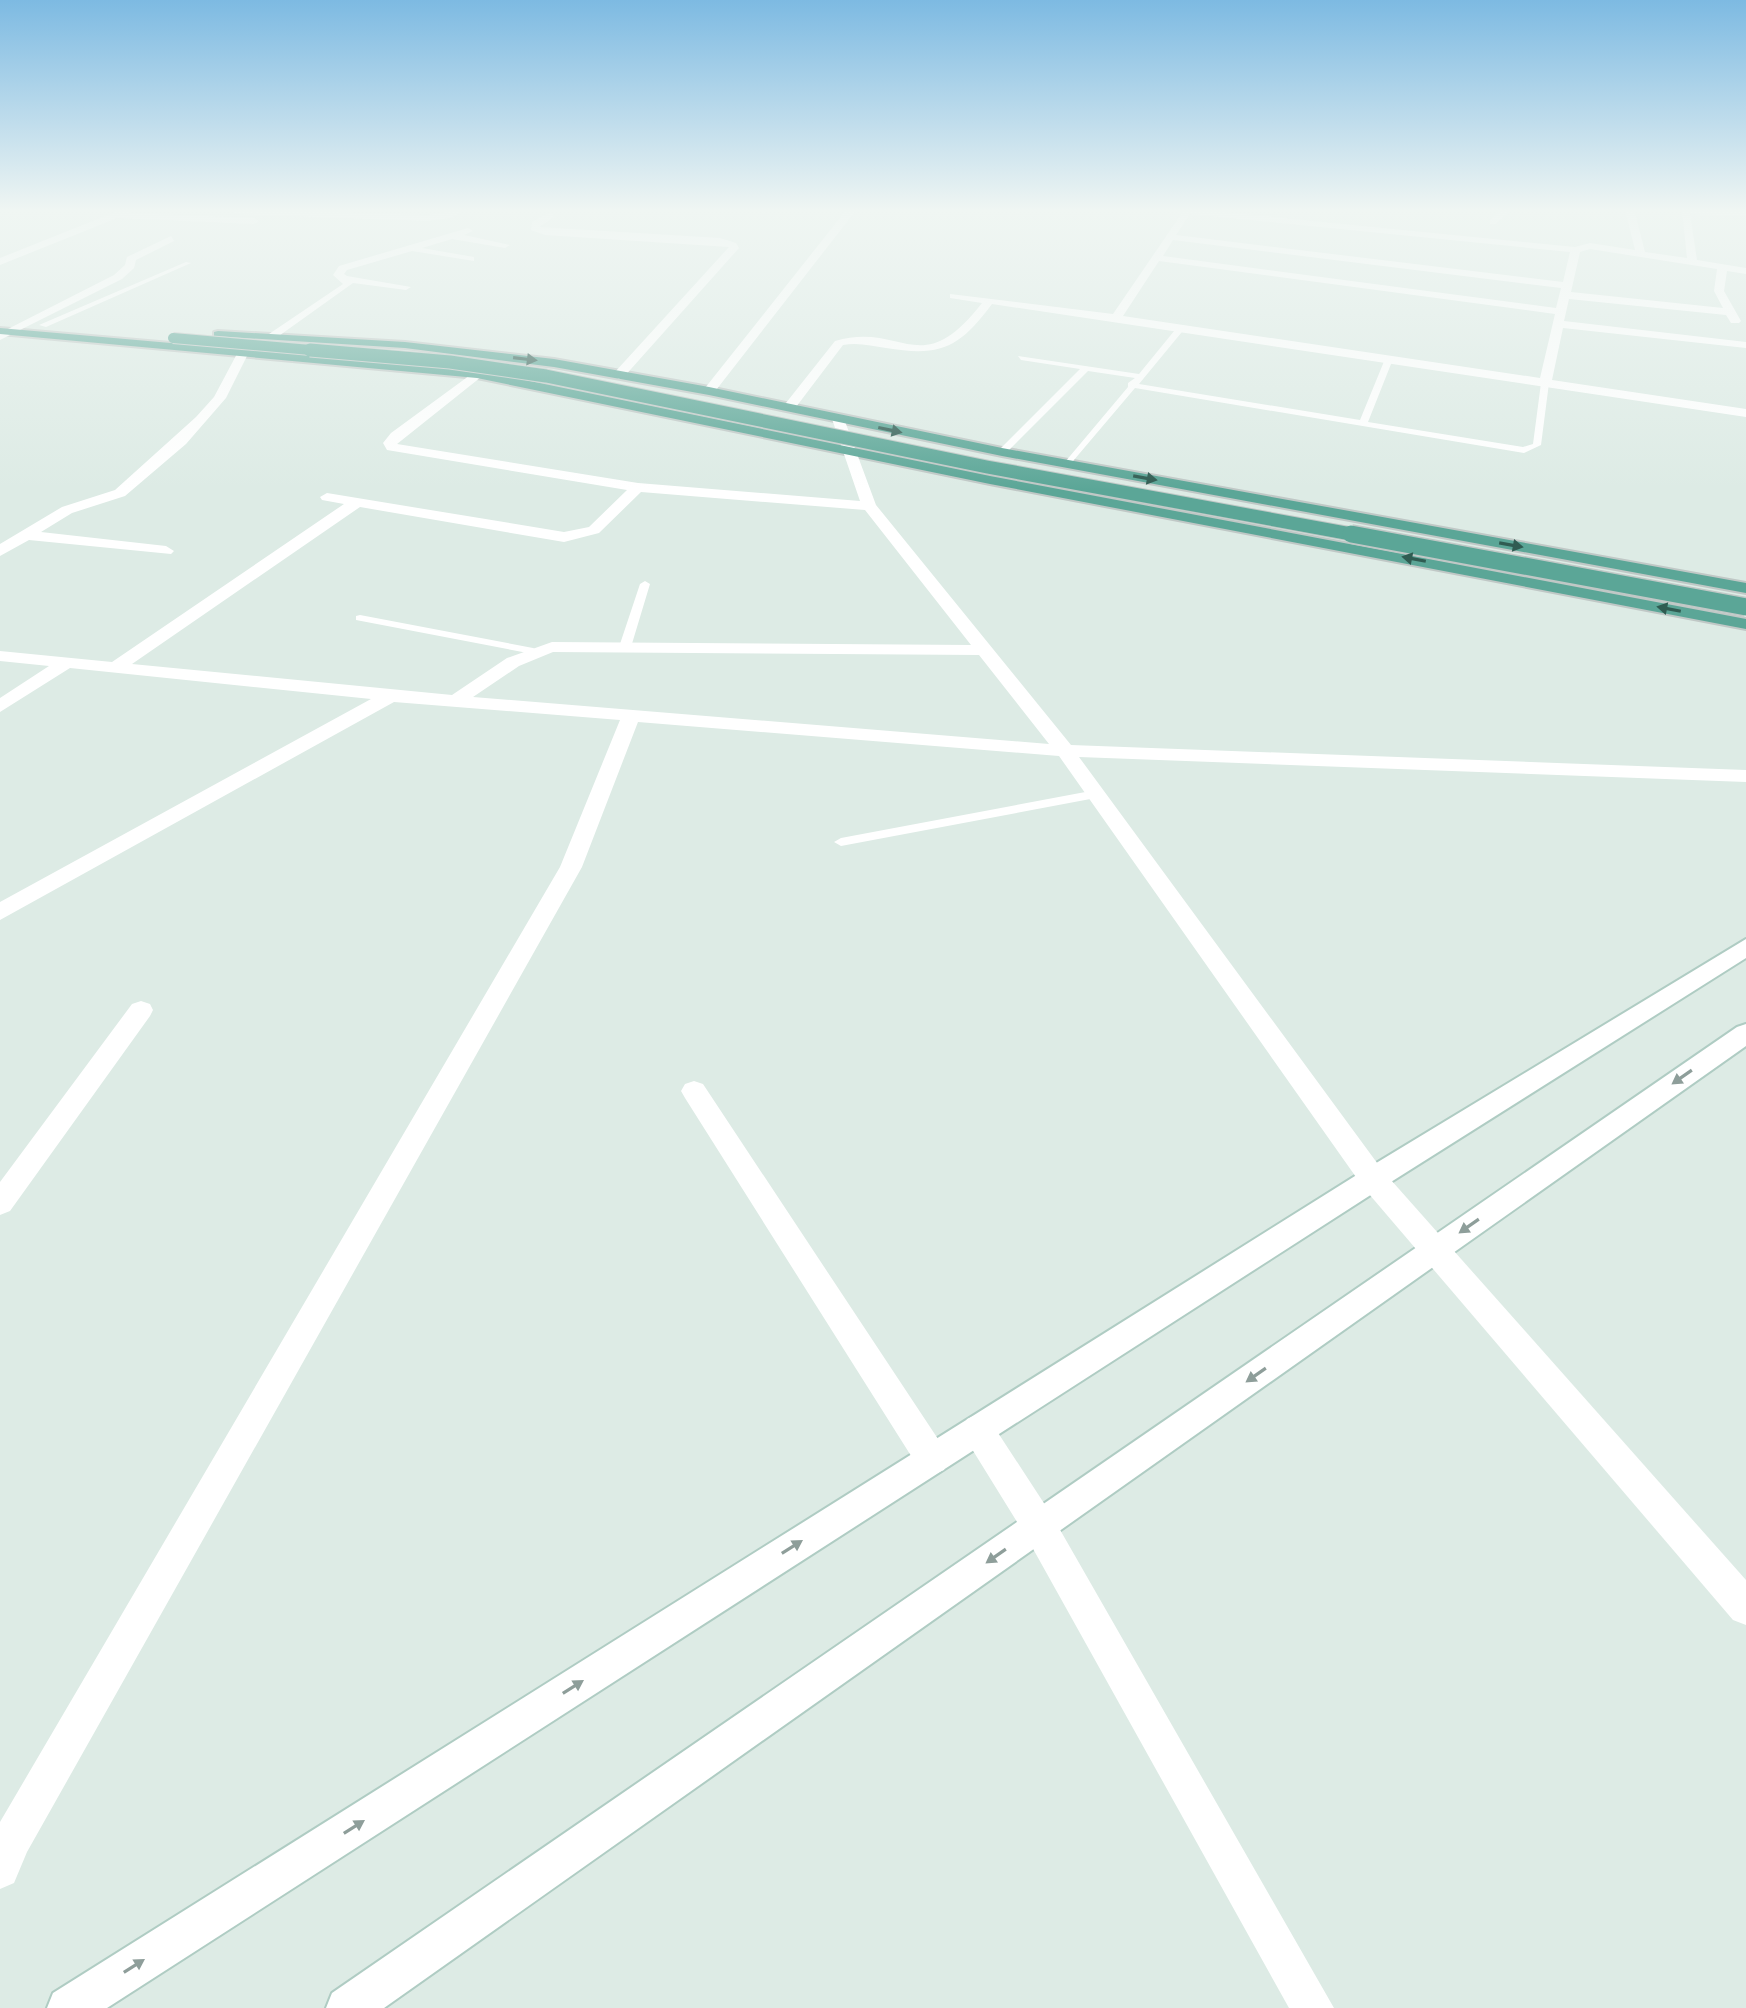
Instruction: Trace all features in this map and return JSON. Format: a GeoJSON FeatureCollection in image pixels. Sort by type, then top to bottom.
{"type":"FeatureCollection","features":[{"type":"Feature","properties":{"kind":"main road"},"geometry":{"type":"LineString","coordinates":[[3,331],[25,324],[272,336],[405,345],[554,363],[709,391],[1002,452],[1746,588]]}},
{"type":"Feature","properties":{"kind":"main road"},"geometry":{"type":"LineString","coordinates":[[104,340],[123,329],[172,338],[450,362],[546,376],[987,467],[1746,607]]}},
{"type":"Feature","properties":{"kind":"main road"},"geometry":{"type":"LineString","coordinates":[[3,331],[477,374],[990,480],[1746,624]]}},
{"type":"Feature","properties":{"kind":"main road"},"geometry":{"type":"LineString","coordinates":[[104,340],[172,338]]}},
{"type":"Feature","properties":{"kind":"main road"},"geometry":{"type":"LineString","coordinates":[[1214,521],[1226,493]]}},
{"type":"Feature","properties":{"kind":"street"},"geometry":{"type":"LineString","coordinates":[[25,324],[67,303]]}},
{"type":"Feature","properties":{"kind":"street"},"geometry":{"type":"LineString","coordinates":[[272,336],[323,303]]}},
{"type":"Feature","properties":{"kind":"street"},"geometry":{"type":"LineString","coordinates":[[619,375],[684,303]]}},
{"type":"Feature","properties":{"kind":"street"},"geometry":{"type":"LineString","coordinates":[[709,391],[778,303]]}},
{"type":"Feature","properties":{"kind":"street"},"geometry":{"type":"LineString","coordinates":[[788,408],[839,343],[861,340],[918,349],[948,344],[966,332],[988,303]]}},
{"type":"Feature","properties":{"kind":"street"},"geometry":{"type":"LineString","coordinates":[[1002,303],[1746,413]]}},
{"type":"Feature","properties":{"kind":"street"},"geometry":{"type":"LineString","coordinates":[[1116,318],[1126,303]]}},
{"type":"Feature","properties":{"kind":"street"},"geometry":{"type":"LineString","coordinates":[[1457,303],[1746,345]]}},
{"type":"Feature","properties":{"kind":"street"},"geometry":{"type":"LineString","coordinates":[[1545,383],[1563,303]]}},
{"type":"Feature","properties":{"kind":"street"},"geometry":{"type":"LineString","coordinates":[[1660,303],[1729,312]]}},
{"type":"Feature","properties":{"kind":"street"},"geometry":{"type":"LineString","coordinates":[[1725,303],[1746,336]]}},
{"type":"Feature","properties":{"kind":"street"},"geometry":{"type":"LineString","coordinates":[[0,551],[67,510],[120,493],[181,441],[220,398],[243,352]]}},
{"type":"Feature","properties":{"kind":"street"},"geometry":{"type":"LineString","coordinates":[[477,374],[396,436],[390,443],[392,447],[638,487],[869,506]]}},
{"type":"Feature","properties":{"kind":"street"},"geometry":{"type":"LineString","coordinates":[[838,419],[869,506],[1065,751],[1373,1179],[1746,1607]]}},
{"type":"Feature","properties":{"kind":"street"},"geometry":{"type":"LineString","coordinates":[[327,497],[564,537],[594,530],[638,487]]}},
{"type":"Feature","properties":{"kind":"street"},"geometry":{"type":"LineString","coordinates":[[115,668],[357,502]]}},
{"type":"Feature","properties":{"kind":"street"},"geometry":{"type":"LineString","coordinates":[[27,535],[166,551]]}},
{"type":"Feature","properties":{"kind":"street"},"geometry":{"type":"LineString","coordinates":[[456,701],[533,651],[552,647],[983,650]]}},
{"type":"Feature","properties":{"kind":"street"},"geometry":{"type":"LineString","coordinates":[[0,656],[391,696],[1065,751],[1746,776]]}},
{"type":"Feature","properties":{"kind":"street"},"geometry":{"type":"LineString","coordinates":[[0,706],[66,663]]}},
{"type":"Feature","properties":{"kind":"street"},"geometry":{"type":"LineString","coordinates":[[0,912],[391,696]]}},
{"type":"Feature","properties":{"kind":"street"},"geometry":{"type":"LineString","coordinates":[[0,1869],[13,1838],[571,867],[631,715]]}},
{"type":"Feature","properties":{"kind":"street"},"geometry":{"type":"LineString","coordinates":[[68,2008],[1373,1179],[1746,947]]}},
{"type":"Feature","properties":{"kind":"street"},"geometry":{"type":"LineString","coordinates":[[0,1203],[141,1010]]}},
{"type":"Feature","properties":{"kind":"street"},"geometry":{"type":"LineString","coordinates":[[347,2008],[1746,1033]]}},
{"type":"Feature","properties":{"kind":"street"},"geometry":{"type":"LineString","coordinates":[[694,1091],[932,1459]]}},
{"type":"Feature","properties":{"kind":"street"},"geometry":{"type":"LineString","coordinates":[[978,1430],[1039,1526],[1313,2008]]}},
{"type":"Feature","properties":{"kind":"lane"},"geometry":{"type":"LineString","coordinates":[[43,325],[90,303]]}},
{"type":"Feature","properties":{"kind":"lane"},"geometry":{"type":"LineString","coordinates":[[1068,464],[1182,327]]}},
{"type":"Feature","properties":{"kind":"lane"},"geometry":{"type":"LineString","coordinates":[[1021,358],[1139,376]]}},
{"type":"Feature","properties":{"kind":"lane"},"geometry":{"type":"LineString","coordinates":[[1363,424],[1389,359]]}},
{"type":"Feature","properties":{"kind":"lane"},"geometry":{"type":"LineString","coordinates":[[1002,452],[1086,368]]}},
{"type":"Feature","properties":{"kind":"lane"},"geometry":{"type":"LineString","coordinates":[[1131,385],[1510,449],[1534,449],[1545,383]]}},
{"type":"Feature","properties":{"kind":"lane"},"geometry":{"type":"LineString","coordinates":[[625,647],[645,584]]}},
{"type":"Feature","properties":{"kind":"lane"},"geometry":{"type":"LineString","coordinates":[[360,618],[533,651]]}},
{"type":"Feature","properties":{"kind":"lane"},"geometry":{"type":"LineString","coordinates":[[841,842],[1096,794]]}}]}
